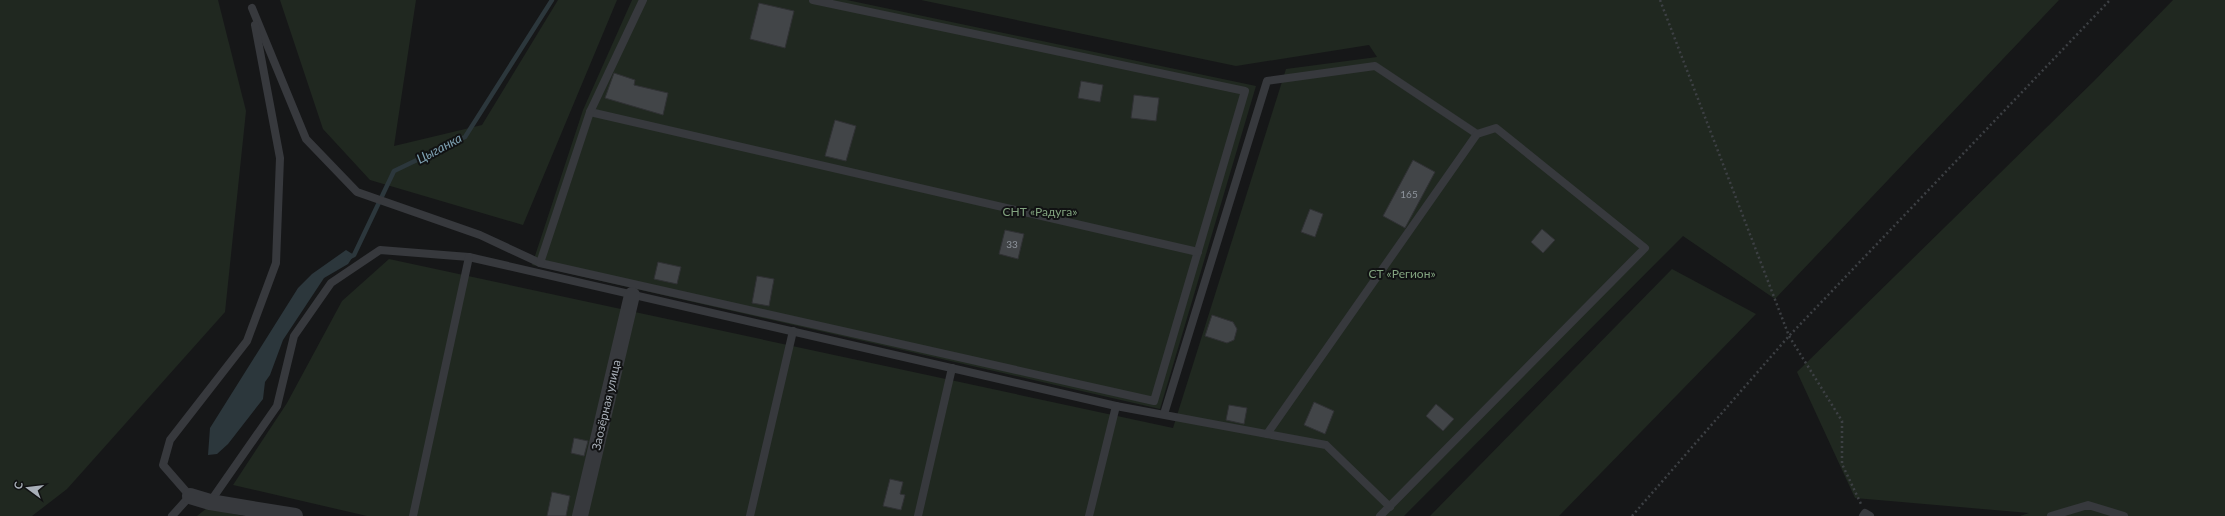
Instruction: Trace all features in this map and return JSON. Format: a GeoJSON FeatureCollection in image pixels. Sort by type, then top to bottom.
{"type":"FeatureCollection","features":[{"type":"Feature","properties":{"kind":"street","name":"Заозёрная улица"},"geometry":{"type":"LineString","coordinates":[[580,516],[632,295]]}},
{"type":"Feature","properties":{"kind":"street"},"geometry":{"type":"LineString","coordinates":[[190,496],[210,502],[295,516]]}},
{"type":"Feature","properties":{"kind":"lane"},"geometry":{"type":"LineString","coordinates":[[540,263],[590,112],[643,0]]}},
{"type":"Feature","properties":{"kind":"lane"},"geometry":{"type":"LineString","coordinates":[[250,4],[306,139],[357,192],[480,235],[540,263],[1154,401],[1245,90],[813,0]]}},
{"type":"Feature","properties":{"kind":"lane"},"geometry":{"type":"LineString","coordinates":[[172,516],[190,496],[163,465],[170,440],[247,341],[276,263],[280,158],[250,4]]}},
{"type":"Feature","properties":{"kind":"lane"},"geometry":{"type":"LineString","coordinates":[[1164,414],[1267,81],[1375,66],[1477,134]]}},
{"type":"Feature","properties":{"kind":"lane"},"geometry":{"type":"LineString","coordinates":[[590,112],[1198,252]]}},
{"type":"Feature","properties":{"kind":"lane"},"geometry":{"type":"LineString","coordinates":[[1267,434],[1477,134],[1496,128],[1646,248],[1380,516]]}},
{"type":"Feature","properties":{"kind":"lane"},"geometry":{"type":"LineString","coordinates":[[210,502],[277,406],[294,336],[331,283],[380,250],[469,257],[1116,406],[1326,444],[1390,507]]}},
{"type":"Feature","properties":{"kind":"lane"},"geometry":{"type":"LineString","coordinates":[[414,516],[469,257]]}},
{"type":"Feature","properties":{"kind":"lane"},"geometry":{"type":"LineString","coordinates":[[750,516],[793,332]]}},
{"type":"Feature","properties":{"kind":"lane"},"geometry":{"type":"LineString","coordinates":[[918,516],[952,368]]}},
{"type":"Feature","properties":{"kind":"lane"},"geometry":{"type":"LineString","coordinates":[[1088,516],[1116,406]]}},
{"type":"Feature","properties":{"kind":"lane"},"geometry":{"type":"LineString","coordinates":[[2051,516],[2088,505],[2124,516]]}},
{"type":"Feature","properties":{"kind":"path"},"geometry":{"type":"LineString","coordinates":[[1660,0],[1788,336],[1842,421],[1842,464],[1866,515]]}},
{"type":"Feature","properties":{"kind":"path"},"geometry":{"type":"LineString","coordinates":[[1632,516],[1788,336],[2110,0]]}},
{"type":"Feature","properties":{"kind":"green space"},"geometry":{"type":"Polygon","coordinates":[[[0,0],[218,0],[246,111],[225,312],[67,489],[32,516],[0,516],[0,0]]]}},
{"type":"Feature","properties":{"kind":"green space"},"geometry":{"type":"Polygon","coordinates":[[[280,0],[416,0],[394,146],[482,125],[558,0],[617,0],[523,225],[370,180],[323,129],[280,0]]]}},
{"type":"Feature","properties":{"kind":"green space","name":"СНТ «Радуга»"},"geometry":{"type":"Polygon","coordinates":[[[632,0],[847,0],[1256,86],[1160,409],[532,265],[583,110],[632,0]]]}},
{"type":"Feature","properties":{"kind":"green space","name":"СТ «Регион»"},"geometry":{"type":"Polygon","coordinates":[[[921,0],[2059,0],[1775,299],[1683,236],[1404,516],[367,516],[233,485],[287,403],[342,301],[389,259],[1173,428],[1286,69],[1377,57],[1369,45],[1236,66],[921,0]]]}},
{"type":"Feature","properties":{"kind":"green space"},"geometry":{"type":"Polygon","coordinates":[[[2173,0],[2225,0],[2225,516],[2020,516],[2029,513],[1855,498],[1797,372],[2094,81],[2173,0]]]}},
{"type":"Feature","properties":{"kind":"green space"},"geometry":{"type":"Polygon","coordinates":[[[1672,269],[1756,314],[1559,516],[1430,516],[1672,269]]]}},
{"type":"Feature","properties":{"kind":"green space"},"geometry":{"type":"Polygon","coordinates":[[[207,508],[243,516],[197,516],[207,508]]]}},
{"type":"Feature","properties":{"kind":"shaded area"},"geometry":{"type":"Polygon","coordinates":[[[346,250],[354,255],[348,264],[324,278],[283,340],[270,375],[265,382],[263,399],[228,444],[217,454],[208,455],[210,428],[298,288],[312,274],[346,250]]]}},
{"type":"Feature","properties":{"kind":"building"},"geometry":{"type":"Polygon","coordinates":[[[759,3],[794,11],[785,48],[750,39],[759,3]]]}},
{"type":"Feature","properties":{"kind":"building"},"geometry":{"type":"Polygon","coordinates":[[[614,73],[635,80],[634,85],[668,93],[663,115],[605,98],[614,73]]]}},
{"type":"Feature","properties":{"kind":"building"},"geometry":{"type":"Polygon","coordinates":[[[1081,81],[1103,85],[1100,102],[1078,98],[1081,81]]]}},
{"type":"Feature","properties":{"kind":"building"},"geometry":{"type":"Polygon","coordinates":[[[1134,95],[1159,98],[1156,121],[1131,118],[1134,95]]]}},
{"type":"Feature","properties":{"kind":"building"},"geometry":{"type":"Polygon","coordinates":[[[835,120],[856,126],[846,161],[825,156],[835,120]]]}},
{"type":"Feature","properties":{"kind":"building"},"geometry":{"type":"Polygon","coordinates":[[[1413,160],[1435,172],[1405,228],[1383,216],[1413,160]]]}},
{"type":"Feature","properties":{"kind":"building"},"geometry":{"type":"Polygon","coordinates":[[[1310,209],[1323,214],[1315,237],[1301,232],[1310,209]]]}},
{"type":"Feature","properties":{"kind":"building"},"geometry":{"type":"Polygon","coordinates":[[[1542,229],[1555,240],[1543,253],[1531,242],[1542,229]]]}},
{"type":"Feature","properties":{"kind":"building"},"geometry":{"type":"Polygon","coordinates":[[[1005,230],[1024,234],[1018,259],[999,254],[1005,230]]]}},
{"type":"Feature","properties":{"kind":"building"},"geometry":{"type":"Polygon","coordinates":[[[658,262],[681,267],[677,284],[654,279],[658,262]]]}},
{"type":"Feature","properties":{"kind":"building"},"geometry":{"type":"Polygon","coordinates":[[[757,276],[774,279],[769,306],[752,303],[757,276]]]}},
{"type":"Feature","properties":{"kind":"building"},"geometry":{"type":"Polygon","coordinates":[[[1212,315],[1233,322],[1237,329],[1234,340],[1227,343],[1205,336],[1212,315]]]}},
{"type":"Feature","properties":{"kind":"building"},"geometry":{"type":"Polygon","coordinates":[[[1314,402],[1334,411],[1325,434],[1304,425],[1314,402]]]}},
{"type":"Feature","properties":{"kind":"building"},"geometry":{"type":"Polygon","coordinates":[[[1436,404],[1454,419],[1443,431],[1426,416],[1436,404]]]}},
{"type":"Feature","properties":{"kind":"building"},"geometry":{"type":"Polygon","coordinates":[[[1229,405],[1247,408],[1244,424],[1226,420],[1229,405]]]}},
{"type":"Feature","properties":{"kind":"building"},"geometry":{"type":"Polygon","coordinates":[[[574,438],[588,441],[584,456],[571,453],[574,438]]]}},
{"type":"Feature","properties":{"kind":"building"},"geometry":{"type":"Polygon","coordinates":[[[890,479],[903,482],[900,494],[905,495],[901,510],[883,506],[890,479]]]}},
{"type":"Feature","properties":{"kind":"building"},"geometry":{"type":"Polygon","coordinates":[[[552,492],[570,496],[566,516],[547,516],[552,492]]]}},
{"type":"Feature","properties":{"kind":"waterway","name":"Цыганка"},"geometry":{"type":"LineString","coordinates":[[350,257],[354,255],[394,171],[465,137],[552,0]]}}]}
